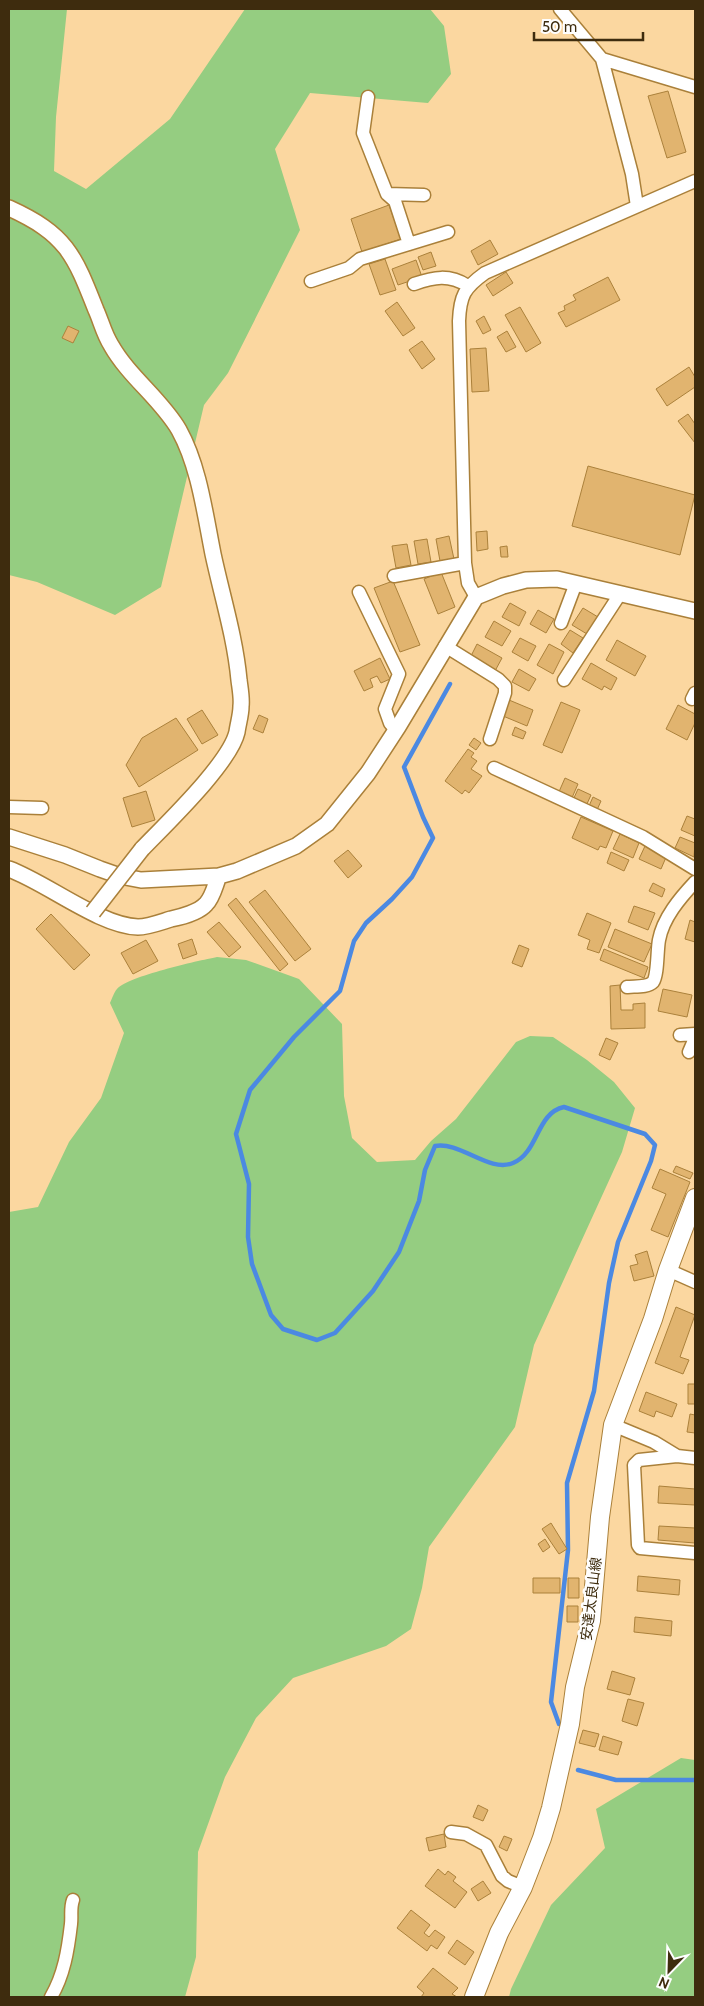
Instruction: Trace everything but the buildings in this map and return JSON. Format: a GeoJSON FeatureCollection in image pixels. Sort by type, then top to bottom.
{"type":"FeatureCollection","features":[{"type":"Feature","properties":{"kind":"main road","name":"安達太良山線"},"geometry":{"type":"LineString","coordinates":[[474,1997],[499,1934],[523,1887],[542,1838],[551,1808],[570,1724],[575,1686],[591,1621],[600,1517],[613,1425],[653,1320],[668,1270],[695,1198]]}},
{"type":"Feature","properties":{"kind":"street"},"geometry":{"type":"LineString","coordinates":[[560,9],[602,60],[632,174],[637,206]]}},
{"type":"Feature","properties":{"kind":"street"},"geometry":{"type":"LineString","coordinates":[[602,60],[695,87]]}},
{"type":"Feature","properties":{"kind":"street"},"geometry":{"type":"LineString","coordinates":[[368,97],[364,133],[387,194],[396,201],[409,244]]}},
{"type":"Feature","properties":{"kind":"street"},"geometry":{"type":"LineString","coordinates":[[476,597],[468,583],[465,563],[460,300],[468,286],[485,273],[695,181]]}},
{"type":"Feature","properties":{"kind":"street"},"geometry":{"type":"LineString","coordinates":[[387,194],[424,195]]}},
{"type":"Feature","properties":{"kind":"street"},"geometry":{"type":"LineString","coordinates":[[9,208],[32,219],[50,231],[72,255],[81,272],[109,343],[140,384],[164,408],[179,431],[193,463],[237,661],[242,705],[236,735],[222,761],[142,849],[93,912]]}},
{"type":"Feature","properties":{"kind":"street"},"geometry":{"type":"LineString","coordinates":[[311,281],[349,268],[360,259],[448,232]]}},
{"type":"Feature","properties":{"kind":"street"},"geometry":{"type":"LineString","coordinates":[[414,284],[440,277],[459,280],[468,286]]}},
{"type":"Feature","properties":{"kind":"street"},"geometry":{"type":"LineString","coordinates":[[394,576],[465,563]]}},
{"type":"Feature","properties":{"kind":"street"},"geometry":{"type":"LineString","coordinates":[[9,837],[65,855],[120,876],[141,880],[219,876],[237,871],[296,846],[327,824],[368,773],[476,597],[503,586],[526,580],[557,579],[695,611]]}},
{"type":"Feature","properties":{"kind":"street"},"geometry":{"type":"LineString","coordinates":[[561,624],[576,583]]}},
{"type":"Feature","properties":{"kind":"street"},"geometry":{"type":"LineString","coordinates":[[359,592],[399,674],[385,709],[390,723],[396,730]]}},
{"type":"Feature","properties":{"kind":"street"},"geometry":{"type":"LineString","coordinates":[[564,680],[620,594]]}},
{"type":"Feature","properties":{"kind":"street"},"geometry":{"type":"LineString","coordinates":[[445,646],[498,679],[505,686],[505,693],[490,739]]}},
{"type":"Feature","properties":{"kind":"street"},"geometry":{"type":"LineString","coordinates":[[494,768],[643,837],[695,869]]}},
{"type":"Feature","properties":{"kind":"street"},"geometry":{"type":"LineString","coordinates":[[9,807],[42,808]]}},
{"type":"Feature","properties":{"kind":"street"},"geometry":{"type":"LineString","coordinates":[[9,869],[93,912],[125,925],[139,927],[174,919],[207,904],[219,876]]}},
{"type":"Feature","properties":{"kind":"street"},"geometry":{"type":"LineString","coordinates":[[627,987],[648,986],[653,982],[656,975],[659,938],[667,916],[695,882]]}},
{"type":"Feature","properties":{"kind":"street"},"geometry":{"type":"LineString","coordinates":[[680,1035],[695,1034]]}},
{"type":"Feature","properties":{"kind":"street"},"geometry":{"type":"LineString","coordinates":[[690,1052],[695,1038]]}},
{"type":"Feature","properties":{"kind":"street"},"geometry":{"type":"LineString","coordinates":[[668,1270],[695,1282]]}},
{"type":"Feature","properties":{"kind":"street"},"geometry":{"type":"LineString","coordinates":[[613,1425],[654,1442],[678,1456]]}},
{"type":"Feature","properties":{"kind":"street"},"geometry":{"type":"LineString","coordinates":[[695,1458],[678,1456],[639,1460],[634,1465],[638,1544],[640,1548],[695,1553]]}},
{"type":"Feature","properties":{"kind":"street"},"geometry":{"type":"LineString","coordinates":[[451,1832],[466,1834],[486,1845],[502,1876],[508,1881],[523,1887]]}},
{"type":"Feature","properties":{"kind":"street"},"geometry":{"type":"LineString","coordinates":[[51,1997],[64,1967],[72,1921],[71,1906],[73,1900]]}},
{"type":"Feature","properties":{"kind":"green space"},"geometry":{"type":"Polygon","coordinates":[[[9,9],[67,9],[56,117],[54,171],[86,189],[170,119],[245,9],[430,9],[444,26],[451,74],[428,103],[310,93],[275,149],[300,230],[228,373],[204,405],[161,587],[115,615],[37,582],[9,575],[9,9]]]}},
{"type":"Feature","properties":{"kind":"green space"},"geometry":{"type":"Polygon","coordinates":[[[217,957],[246,960],[299,979],[342,1024],[344,1096],[352,1138],[377,1162],[415,1160],[431,1141],[456,1119],[516,1042],[530,1036],[553,1037],[587,1060],[614,1082],[635,1108],[622,1152],[534,1345],[515,1427],[429,1547],[422,1588],[411,1629],[386,1646],[293,1678],[256,1718],[225,1777],[198,1852],[196,1957],[185,1997],[9,1997],[9,1212],[38,1207],[69,1142],[101,1098],[124,1033],[110,1003],[116,990],[124,984],[149,974],[217,957]]]}},
{"type":"Feature","properties":{"kind":"green space"},"geometry":{"type":"Polygon","coordinates":[[[681,1758],[695,1760],[695,1997],[509,1997],[511,1989],[551,1905],[605,1848],[596,1809],[681,1758]]]}},
{"type":"Feature","properties":{"kind":"waterway"},"geometry":{"type":"LineString","coordinates":[[450,684],[404,767],[433,838],[412,877],[366,923],[354,941],[340,991],[294,1037],[250,1090],[236,1134],[249,1184],[248,1237],[252,1264],[271,1315],[283,1329],[317,1340],[335,1333],[373,1291],[399,1252],[419,1201],[425,1170],[435,1146],[454,1148],[494,1164],[504,1165],[513,1163],[522,1158],[548,1117],[564,1107],[645,1134],[655,1145],[651,1161],[618,1242],[609,1283],[594,1391],[567,1483],[568,1550],[551,1702],[559,1724]]}},
{"type":"Feature","properties":{"kind":"waterway"},"geometry":{"type":"LineString","coordinates":[[578,1770],[616,1780],[695,1780]]}}]}
